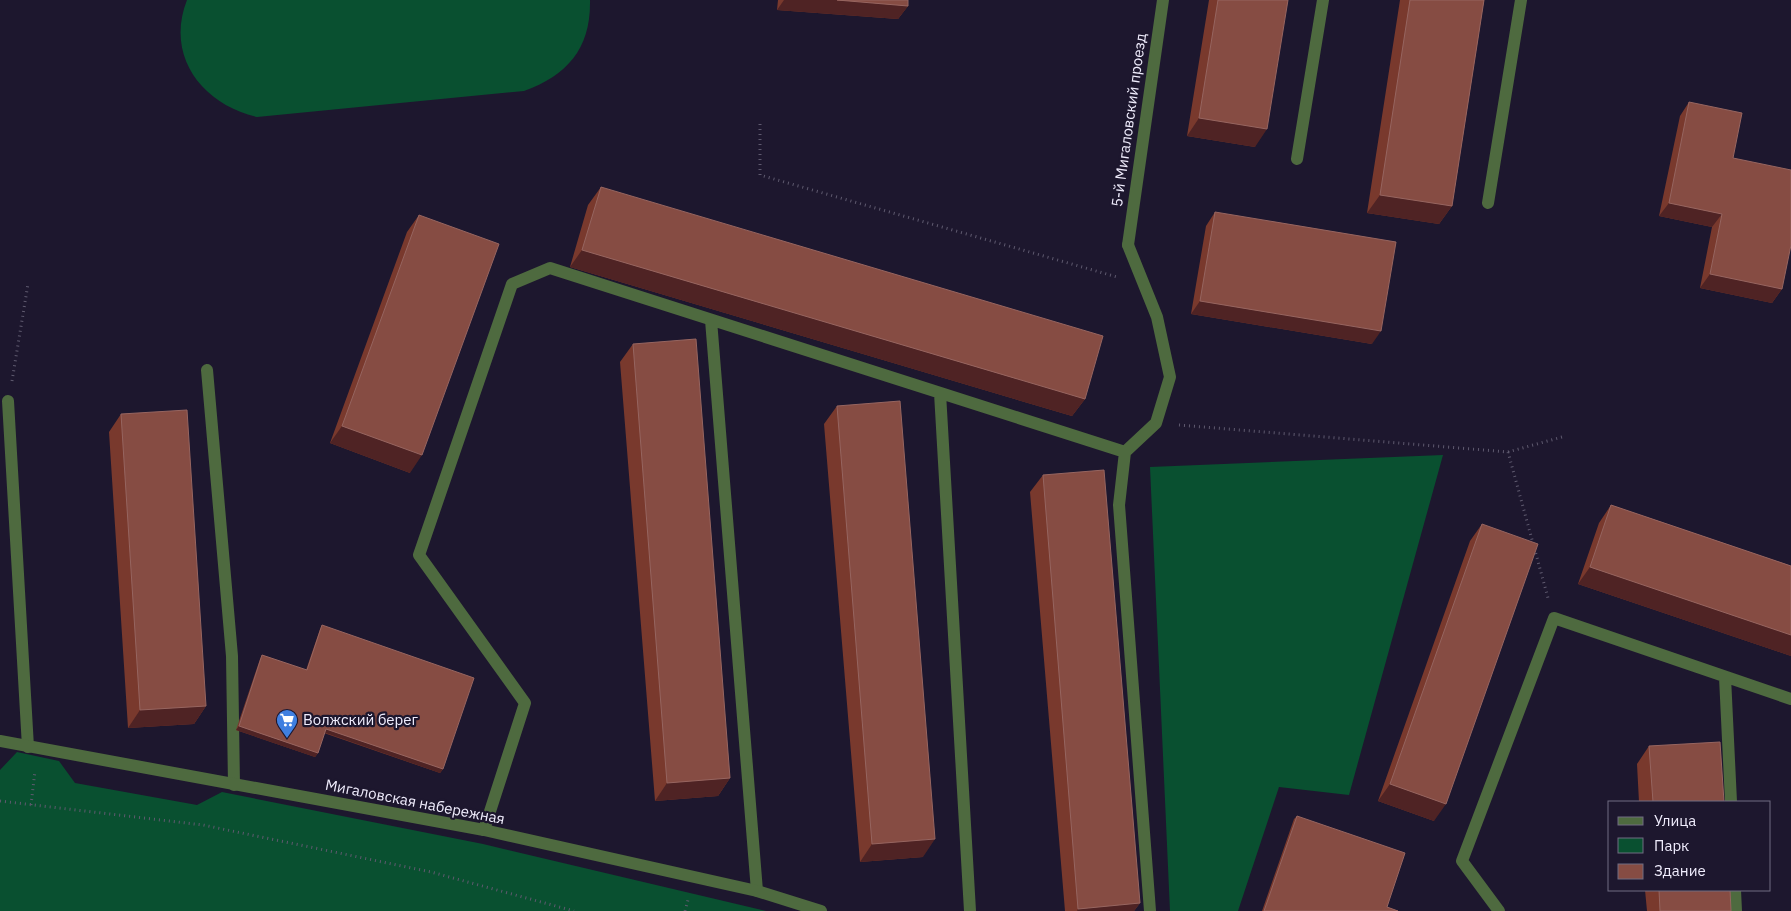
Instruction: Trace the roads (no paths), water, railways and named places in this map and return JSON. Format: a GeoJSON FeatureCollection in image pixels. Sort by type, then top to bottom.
{"type":"FeatureCollection","features":[{"type":"Feature","properties":{"kind":"street","name":"5-й Мигаловский проезд"},"geometry":{"type":"LineString","coordinates":[[1125,452],[1156,423],[1170,377],[1157,317],[1128,246],[1163,0]]}},
{"type":"Feature","properties":{"kind":"street"},"geometry":{"type":"LineString","coordinates":[[1297,159],[1323,0]]}},
{"type":"Feature","properties":{"kind":"street"},"geometry":{"type":"LineString","coordinates":[[1488,203],[1522,0]]}},
{"type":"Feature","properties":{"kind":"street"},"geometry":{"type":"LineString","coordinates":[[484,830],[525,703],[419,555],[512,284],[550,268],[1125,452],[1119,505],[1150,911]]}},
{"type":"Feature","properties":{"kind":"street"},"geometry":{"type":"LineString","coordinates":[[711,320],[757,891]]}},
{"type":"Feature","properties":{"kind":"street"},"geometry":{"type":"LineString","coordinates":[[207,370],[232,656],[234,785]]}},
{"type":"Feature","properties":{"kind":"street"},"geometry":{"type":"LineString","coordinates":[[940,393],[970,911]]}},
{"type":"Feature","properties":{"kind":"street"},"geometry":{"type":"LineString","coordinates":[[8,401],[28,747]]}},
{"type":"Feature","properties":{"kind":"street"},"geometry":{"type":"LineString","coordinates":[[1499,911],[1462,861],[1554,618],[1791,699]]}},
{"type":"Feature","properties":{"kind":"street"},"geometry":{"type":"LineString","coordinates":[[1725,677],[1731,801]]}},
{"type":"Feature","properties":{"kind":"street","name":"Мигаловская набережная"},"geometry":{"type":"LineString","coordinates":[[0,741],[484,830],[757,891],[821,911]]}},
{"type":"Feature","properties":{"kind":"street"},"geometry":{"type":"LineString","coordinates":[[1735,891],[1736,911]]}},
{"type":"Feature","properties":{"kind":"place","name":"Волжский берег"},"geometry":{"type":"Point","coordinates":[287,739]}}]}
